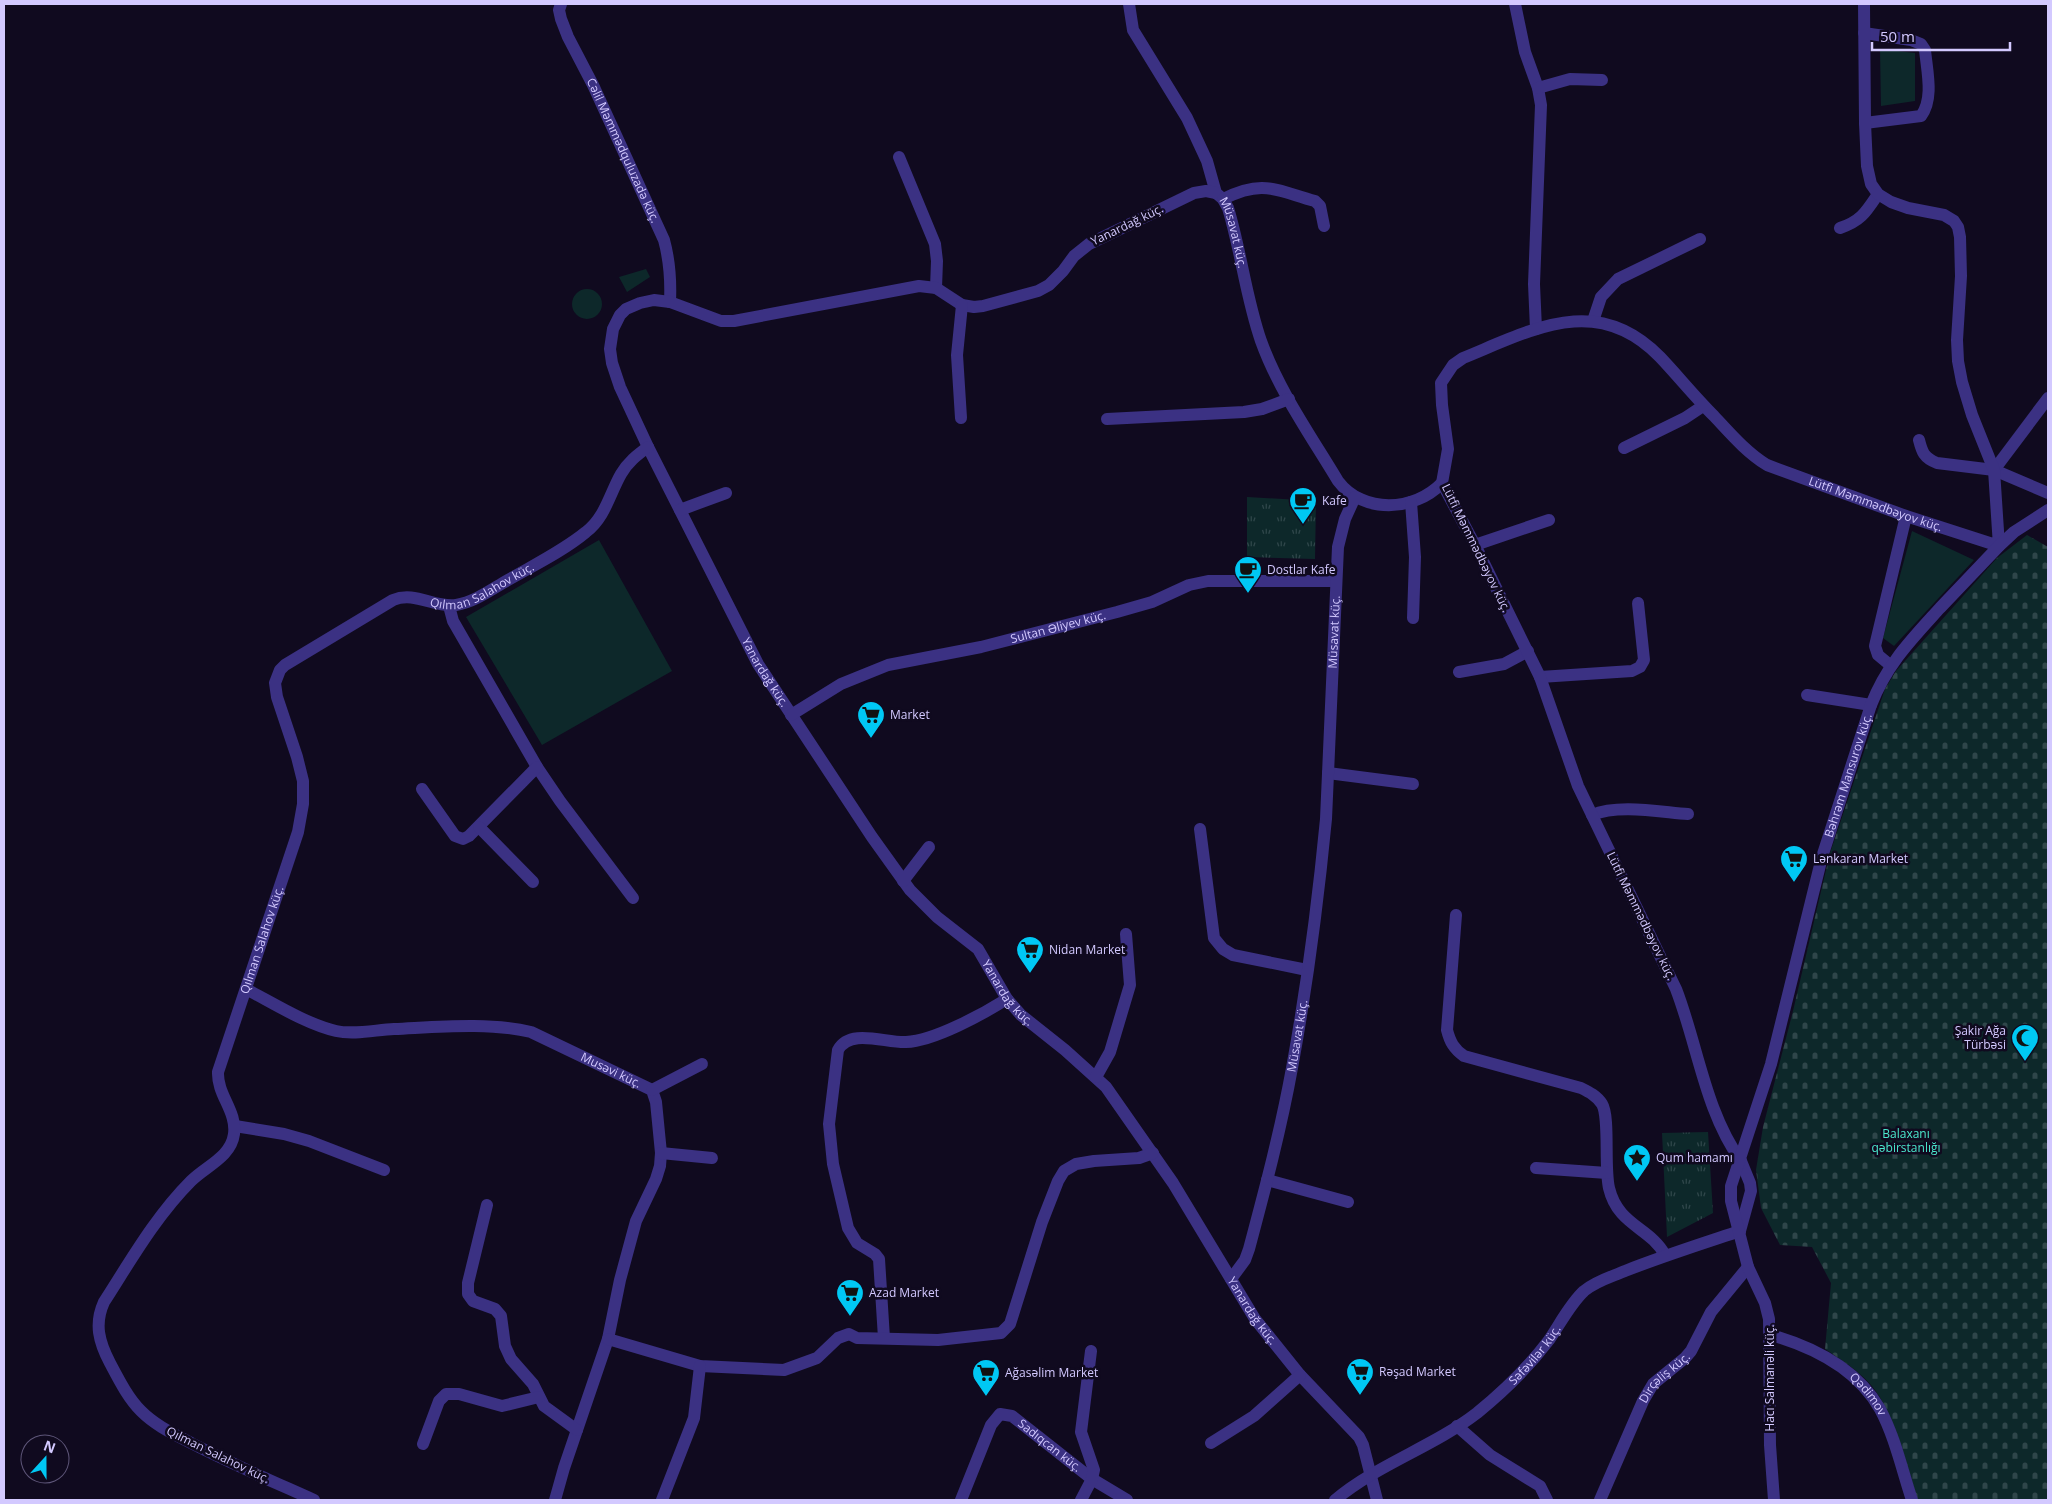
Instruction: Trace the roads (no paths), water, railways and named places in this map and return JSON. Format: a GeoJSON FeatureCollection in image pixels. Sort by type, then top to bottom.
{"type":"FeatureCollection","features":[{"type":"Feature","properties":{"kind":"street","name":"Cəlil Məmmədquluzadə küç."},"geometry":{"type":"LineString","coordinates":[[561,4],[559,10],[561,20],[568,37],[593,85],[664,240],[670,261],[670,302]]}},
{"type":"Feature","properties":{"kind":"street","name":"Müsavat küç."},"geometry":{"type":"LineString","coordinates":[[1129,4],[1133,30],[1187,118],[1232,222],[1262,341],[1271,365],[1338,481],[1346,491],[1355,497],[1340,533],[1335,581],[1328,773],[1322,856],[1292,1069],[1267,1180],[1247,1254],[1231,1279]]}},
{"type":"Feature","properties":{"kind":"street"},"geometry":{"type":"LineString","coordinates":[[1515,4],[1525,52],[1538,88],[1541,111],[1534,284],[1536,329]]}},
{"type":"Feature","properties":{"kind":"street"},"geometry":{"type":"LineString","coordinates":[[1864,4],[1865,123],[1867,166],[1871,184],[1878,194],[1890,202],[1908,208],[1944,215],[1954,221],[1958,227],[1961,276],[1957,324],[1958,361],[1972,415],[1994,470],[1999,546]]}},
{"type":"Feature","properties":{"kind":"street"},"geometry":{"type":"LineString","coordinates":[[1864,33],[1911,40],[1921,44],[1926,50],[1928,98],[1926,110],[1921,116],[1865,123]]}},
{"type":"Feature","properties":{"kind":"street"},"geometry":{"type":"LineString","coordinates":[[1538,88],[1570,78],[1602,80]]}},
{"type":"Feature","properties":{"kind":"street"},"geometry":{"type":"LineString","coordinates":[[899,157],[935,244],[937,262],[936,288],[962,306],[957,354],[961,418]]}},
{"type":"Feature","properties":{"kind":"street"},"geometry":{"type":"LineString","coordinates":[[1220,196],[1250,188],[1266,187],[1315,201],[1320,206],[1324,226]]}},
{"type":"Feature","properties":{"kind":"street","name":"Yanardağ küç."},"geometry":{"type":"LineString","coordinates":[[962,306],[983,306],[1038,291],[1049,285],[1082,248],[1096,240],[1194,193],[1206,191],[1220,196]]}},
{"type":"Feature","properties":{"kind":"street"},"geometry":{"type":"LineString","coordinates":[[1840,228],[1854,223],[1864,214],[1878,194]]}},
{"type":"Feature","properties":{"kind":"street"},"geometry":{"type":"LineString","coordinates":[[1593,321],[1601,297],[1618,279],[1700,238]]}},
{"type":"Feature","properties":{"kind":"street","name":"Yanardağ küç."},"geometry":{"type":"LineString","coordinates":[[936,288],[905,288],[734,321],[721,320],[670,302],[647,302],[626,309],[620,315],[613,329],[610,349],[612,363],[620,387],[648,447],[758,664],[872,837],[921,903],[978,949],[1007,999],[1021,1015],[1106,1087],[1173,1183],[1255,1320],[1300,1375],[1359,1437],[1377,1500]]}},
{"type":"Feature","properties":{"kind":"street","name":"Lütfi Məmmədbəyov küç."},"geometry":{"type":"LineString","coordinates":[[1740,1231],[1751,1191],[1750,1183],[1741,1161],[1728,1141],[1714,1110],[1676,989],[1568,764],[1540,677],[1442,483],[1448,449],[1440,392],[1441,383],[1453,365],[1464,358],[1558,322],[1593,321],[1630,333],[1645,344],[1659,356],[1703,406],[1756,458],[1767,465],[1906,516],[1999,546]]}},
{"type":"Feature","properties":{"kind":"street"},"geometry":{"type":"LineString","coordinates":[[1994,470],[2048,398]]}},
{"type":"Feature","properties":{"kind":"street"},"geometry":{"type":"LineString","coordinates":[[1107,420],[1244,412],[1262,409],[1289,399]]}},
{"type":"Feature","properties":{"kind":"street"},"geometry":{"type":"LineString","coordinates":[[1624,448],[1685,418],[1703,406]]}},
{"type":"Feature","properties":{"kind":"street"},"geometry":{"type":"LineString","coordinates":[[1919,440],[1923,455],[1936,463],[1994,470],[2048,493]]}},
{"type":"Feature","properties":{"kind":"street","name":"Qılman Salahov küç."},"geometry":{"type":"LineString","coordinates":[[314,1500],[208,1452],[153,1422],[140,1411],[123,1387],[108,1358],[98,1329],[100,1312],[104,1302],[154,1226],[178,1194],[196,1176],[222,1156],[234,1136],[233,1116],[223,1096],[218,1072],[298,832],[303,804],[302,781],[297,758],[277,697],[276,676],[285,665],[400,597],[411,596],[449,606],[459,604],[475,598],[584,534],[598,519],[621,474],[629,463],[648,447]]}},
{"type":"Feature","properties":{"kind":"street"},"geometry":{"type":"LineString","coordinates":[[1355,497],[1367,503],[1382,505],[1411,502],[1432,493],[1442,483]]}},
{"type":"Feature","properties":{"kind":"street"},"geometry":{"type":"LineString","coordinates":[[680,510],[726,493]]}},
{"type":"Feature","properties":{"kind":"street"},"geometry":{"type":"LineString","coordinates":[[1411,502],[1415,557],[1413,618]]}},
{"type":"Feature","properties":{"kind":"street","name":"Bəhrəm Mansurov küç."},"geometry":{"type":"LineString","coordinates":[[1740,1231],[1730,1194],[1771,1064],[1822,858],[1878,688],[1890,665],[1999,546],[2014,532],[2048,510]]}},
{"type":"Feature","properties":{"kind":"street"},"geometry":{"type":"LineString","coordinates":[[1890,665],[1878,655],[1875,646],[1906,516]]}},
{"type":"Feature","properties":{"kind":"street"},"geometry":{"type":"LineString","coordinates":[[1474,545],[1549,520]]}},
{"type":"Feature","properties":{"kind":"street","name":"Sultan Əliyev küç."},"geometry":{"type":"LineString","coordinates":[[791,715],[841,684],[888,666],[982,647],[1117,612],[1159,600],[1189,584],[1208,581],[1335,581]]}},
{"type":"Feature","properties":{"kind":"street"},"geometry":{"type":"LineString","coordinates":[[1540,677],[1632,671],[1640,667],[1644,660],[1638,603]]}},
{"type":"Feature","properties":{"kind":"street"},"geometry":{"type":"LineString","coordinates":[[449,606],[454,621],[537,767],[560,801],[633,898]]}},
{"type":"Feature","properties":{"kind":"street"},"geometry":{"type":"LineString","coordinates":[[1459,672],[1504,664],[1528,652]]}},
{"type":"Feature","properties":{"kind":"street"},"geometry":{"type":"LineString","coordinates":[[1807,695],[1871,705]]}},
{"type":"Feature","properties":{"kind":"street"},"geometry":{"type":"LineString","coordinates":[[422,789],[455,836],[463,839],[479,827],[537,767]]}},
{"type":"Feature","properties":{"kind":"street"},"geometry":{"type":"LineString","coordinates":[[1328,773],[1413,784]]}},
{"type":"Feature","properties":{"kind":"street"},"geometry":{"type":"LineString","coordinates":[[1592,815],[1603,810],[1688,814]]}},
{"type":"Feature","properties":{"kind":"street"},"geometry":{"type":"LineString","coordinates":[[479,827],[533,882]]}},
{"type":"Feature","properties":{"kind":"street"},"geometry":{"type":"LineString","coordinates":[[1200,829],[1214,938],[1223,949],[1232,955],[1307,970]]}},
{"type":"Feature","properties":{"kind":"street"},"geometry":{"type":"LineString","coordinates":[[904,881],[929,847]]}},
{"type":"Feature","properties":{"kind":"street"},"geometry":{"type":"LineString","coordinates":[[1456,915],[1447,1030],[1450,1041],[1456,1050],[1464,1056],[1581,1088],[1592,1093],[1602,1103],[1606,1112],[1609,1188],[1620,1212],[1635,1227],[1656,1242],[1664,1255]]}},
{"type":"Feature","properties":{"kind":"street"},"geometry":{"type":"LineString","coordinates":[[1096,1077],[1110,1052],[1130,985],[1126,934]]}},
{"type":"Feature","properties":{"kind":"street","name":"Musəvi küç."},"geometry":{"type":"LineString","coordinates":[[246,989],[303,1018],[336,1031],[493,1027],[513,1028],[532,1032],[652,1090],[656,1102],[661,1153],[660,1166],[656,1179],[636,1221],[620,1280],[608,1339],[555,1500]]}},
{"type":"Feature","properties":{"kind":"street"},"geometry":{"type":"LineString","coordinates":[[884,1338],[879,1259],[876,1254],[858,1243],[848,1228],[831,1150],[829,1124],[838,1050],[841,1044],[855,1038],[906,1042],[918,1040],[982,1013],[1007,999]]}},
{"type":"Feature","properties":{"kind":"street"},"geometry":{"type":"LineString","coordinates":[[652,1090],[702,1064]]}},
{"type":"Feature","properties":{"kind":"street"},"geometry":{"type":"LineString","coordinates":[[234,1126],[284,1134],[309,1141],[384,1170]]}},
{"type":"Feature","properties":{"kind":"street"},"geometry":{"type":"LineString","coordinates":[[661,1153],[712,1158]]}},
{"type":"Feature","properties":{"kind":"street"},"geometry":{"type":"LineString","coordinates":[[608,1339],[700,1366],[784,1370],[817,1358],[838,1338],[849,1334],[857,1338],[938,1340],[1002,1333],[1010,1324],[1042,1222],[1064,1170],[1076,1164],[1139,1158],[1153,1153]]}},
{"type":"Feature","properties":{"kind":"street"},"geometry":{"type":"LineString","coordinates":[[1536,1168],[1607,1173]]}},
{"type":"Feature","properties":{"kind":"street"},"geometry":{"type":"LineString","coordinates":[[1267,1180],[1348,1202]]}},
{"type":"Feature","properties":{"kind":"street"},"geometry":{"type":"LineString","coordinates":[[487,1205],[470,1274],[468,1294],[473,1301],[495,1309],[501,1316],[505,1346],[511,1359],[533,1384],[544,1406],[577,1430]]}},
{"type":"Feature","properties":{"kind":"street","name":"Səfəvilər küç."},"geometry":{"type":"LineString","coordinates":[[1335,1500],[1389,1464],[1431,1444],[1503,1391],[1520,1375],[1548,1341],[1575,1301],[1586,1289],[1664,1255],[1740,1231]]}},
{"type":"Feature","properties":{"kind":"street","name":"Hacı Salmanəli küç."},"geometry":{"type":"LineString","coordinates":[[1740,1231],[1748,1266],[1765,1303],[1770,1319],[1769,1415],[1774,1500]]}},
{"type":"Feature","properties":{"kind":"street","name":"Dirçəliş küç."},"geometry":{"type":"LineString","coordinates":[[1600,1500],[1643,1401],[1653,1384],[1686,1358],[1711,1312],[1748,1266]]}},
{"type":"Feature","properties":{"kind":"street","name":"Qədimov"},"geometry":{"type":"LineString","coordinates":[[1771,1335],[1796,1342],[1825,1356],[1850,1375],[1870,1395],[1880,1408],[1912,1500]]}},
{"type":"Feature","properties":{"kind":"street"},"geometry":{"type":"LineString","coordinates":[[1081,1500],[1092,1479],[1094,1470],[1081,1432],[1091,1350]]}},
{"type":"Feature","properties":{"kind":"street"},"geometry":{"type":"LineString","coordinates":[[662,1500],[694,1418],[700,1366]]}},
{"type":"Feature","properties":{"kind":"street"},"geometry":{"type":"LineString","coordinates":[[1211,1443],[1254,1416],[1300,1375]]}},
{"type":"Feature","properties":{"kind":"street"},"geometry":{"type":"LineString","coordinates":[[423,1444],[439,1401],[446,1394],[459,1394],[502,1406],[539,1397]]}},
{"type":"Feature","properties":{"kind":"street","name":"Sadıqcan küç."},"geometry":{"type":"LineString","coordinates":[[961,1500],[991,1425],[1000,1414],[1012,1416],[1092,1479],[1127,1500]]}},
{"type":"Feature","properties":{"kind":"street"},"geometry":{"type":"LineString","coordinates":[[1457,1426],[1496,1459],[1540,1486],[1547,1500]]}},
{"type":"Feature","properties":{"kind":"place","name":"Kafe"},"geometry":{"type":"Point","coordinates":[1303,525]}},
{"type":"Feature","properties":{"kind":"place","name":"Dostlar Kafe"},"geometry":{"type":"Point","coordinates":[1248,594]}},
{"type":"Feature","properties":{"kind":"place","name":"Market"},"geometry":{"type":"Point","coordinates":[871,739]}},
{"type":"Feature","properties":{"kind":"place","name":"Lənkaran Market"},"geometry":{"type":"Point","coordinates":[1794,883]}},
{"type":"Feature","properties":{"kind":"place","name":"Nidan Market"},"geometry":{"type":"Point","coordinates":[1030,974]}},
{"type":"Feature","properties":{"kind":"place","name":"Şakir Ağa Türbəsi"},"geometry":{"type":"Point","coordinates":[2025,1062]}},
{"type":"Feature","properties":{"kind":"place","name":"Qum hamamı"},"geometry":{"type":"Point","coordinates":[1637,1182]}},
{"type":"Feature","properties":{"kind":"place","name":"Azad Market"},"geometry":{"type":"Point","coordinates":[850,1317]}},
{"type":"Feature","properties":{"kind":"place","name":"Rəşad Market"},"geometry":{"type":"Point","coordinates":[1360,1396]}},
{"type":"Feature","properties":{"kind":"place","name":"Ağasəlim Market"},"geometry":{"type":"Point","coordinates":[986,1397]}},
{"type":"Feature","properties":{"kind":"park label","name":"Balaxanı qəbirstanlığı"},"geometry":{"type":"Point","coordinates":[1906,1141]}}]}
